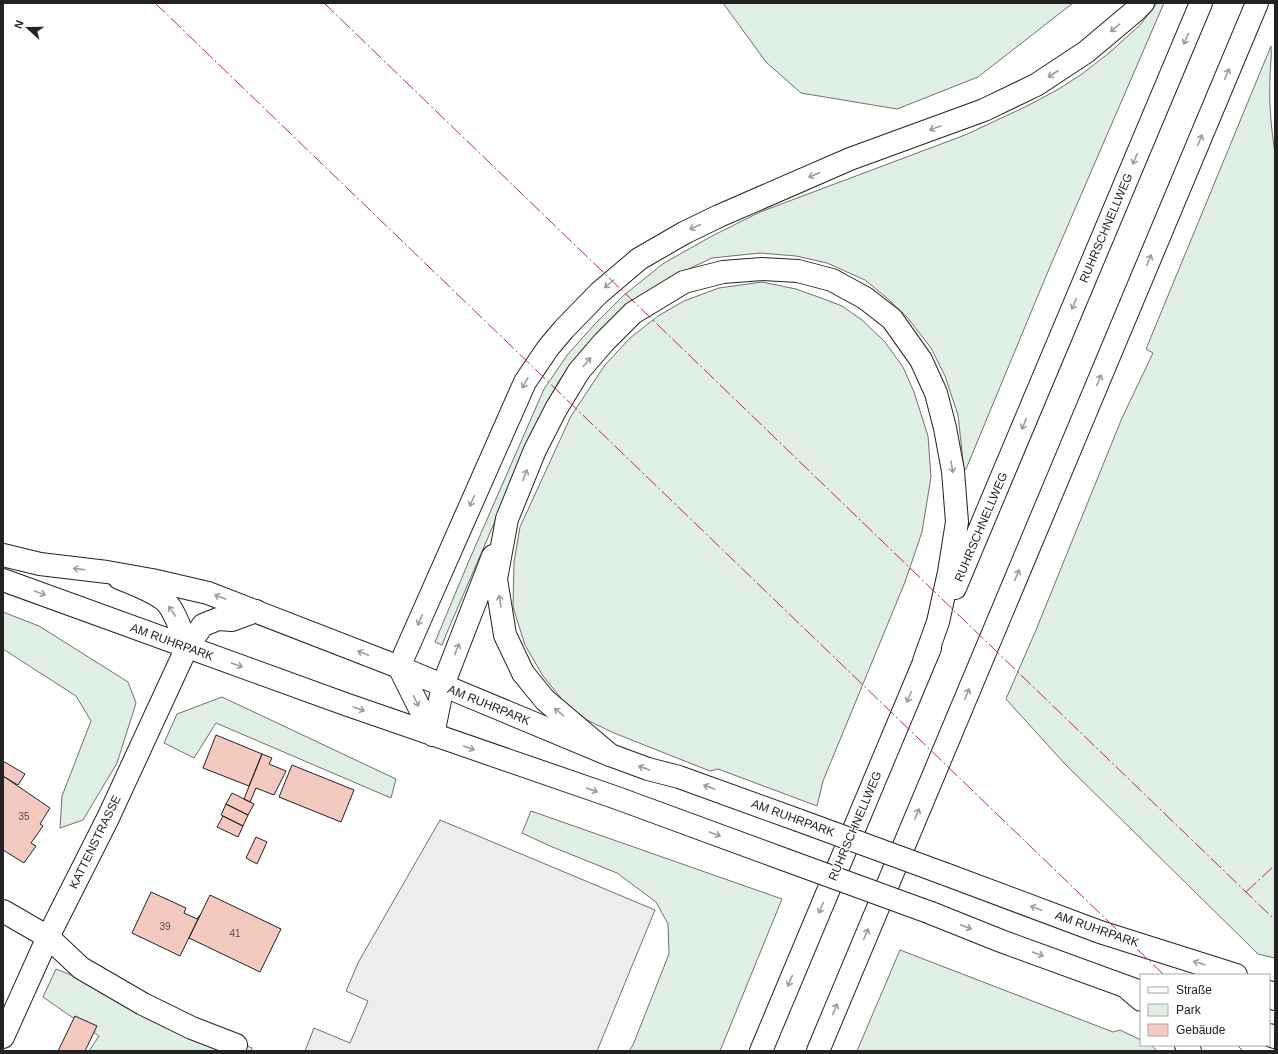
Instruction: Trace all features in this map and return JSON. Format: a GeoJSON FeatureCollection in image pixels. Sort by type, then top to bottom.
{"type":"FeatureCollection","features":[{"type":"Feature","properties":{"kind":"main road"},"geometry":{"type":"LineString","coordinates":[[433,735],[399,667],[525,382],[548,348],[564,329],[599,293],[639,259],[684,233],[850,160],[984,110],[1036,85],[1086,52],[1143,3]]}},
{"type":"Feature","properties":{"kind":"main road","name":"RUHRSCHNELLWEG"},"geometry":{"type":"LineString","coordinates":[[761,1051],[1201,3]]}},
{"type":"Feature","properties":{"kind":"main road"},"geometry":{"type":"LineString","coordinates":[[818,1051],[1257,3]]}},
{"type":"Feature","properties":{"kind":"main road"},"geometry":{"type":"LineString","coordinates":[[443,686],[535,450],[556,409],[575,378],[604,342],[633,313],[684,282],[723,272],[762,269],[798,271],[832,280],[865,298],[892,319],[921,360],[936,393],[954,471],[957,522],[949,572],[938,622],[924,662]]}},
{"type":"Feature","properties":{"kind":"main road"},"geometry":{"type":"LineString","coordinates":[[507,519],[496,579],[505,635],[522,673],[545,700],[610,756]]}},
{"type":"Feature","properties":{"kind":"main road","name":"AM RUHRPARK"},"geometry":{"type":"LineString","coordinates":[[3,555],[40,564],[107,572],[152,580],[208,593],[256,610],[399,667],[610,756],[648,770],[679,777],[1100,932],[1233,974]]}},
{"type":"Feature","properties":{"kind":"main road"},"geometry":{"type":"LineString","coordinates":[[107,572],[165,601],[176,618],[187,647]]}},
{"type":"Feature","properties":{"kind":"main road","name":"AM RUHRPARK"},"geometry":{"type":"LineString","coordinates":[[3,580],[433,735],[616,798],[931,913],[1136,993]]}},
{"type":"Feature","properties":{"kind":"main road","name":"KATTENSTRASSE"},"geometry":{"type":"LineString","coordinates":[[3,1037],[48,937],[108,818],[187,647],[203,625],[218,619],[232,620],[256,610]]}},
{"type":"Feature","properties":{"kind":"main road","name":"AM RUHRPARK"},"geometry":{"type":"LineString","coordinates":[[433,735],[443,686]]}},
{"type":"Feature","properties":{"kind":"main road"},"geometry":{"type":"LineString","coordinates":[[3,911],[48,937],[81,968],[143,1004],[192,1028],[236,1045]]}},
{"type":"Feature","properties":{"kind":"green space"},"geometry":{"type":"Polygon","coordinates":[[[723,3],[1073,3],[978,77],[897,109],[801,93],[766,62],[723,3]]]}},
{"type":"Feature","properties":{"kind":"green space"},"geometry":{"type":"Polygon","coordinates":[[[1157,3],[1164,3],[1049,269],[966,469],[964,470],[958,415],[945,376],[931,348],[907,317],[888,299],[865,280],[827,263],[796,256],[760,253],[712,258],[680,273],[645,293],[609,321],[582,350],[559,381],[542,412],[442,645],[435,642],[544,389],[568,354],[623,296],[664,263],[712,236],[760,212],[965,135],[1025,107],[1057,90],[1082,74],[1109,53],[1140,25],[1157,3]]]}},
{"type":"Feature","properties":{"kind":"green space"},"geometry":{"type":"Polygon","coordinates":[[[1271,46],[1270,106],[1275,153],[1275,958],[1258,954],[1064,763],[1006,699],[1036,630],[1122,418],[1153,353],[1146,349],[1271,46]]]}},
{"type":"Feature","properties":{"kind":"green space"},"geometry":{"type":"Polygon","coordinates":[[[762,282],[796,289],[821,298],[842,306],[862,320],[885,342],[903,367],[914,392],[928,436],[931,477],[922,532],[905,582],[823,781],[817,806],[718,769],[710,771],[614,733],[587,720],[565,703],[543,676],[525,645],[513,607],[514,562],[520,527],[571,416],[605,365],[630,338],[658,316],[684,301],[719,288],[762,282]]]}},
{"type":"Feature","properties":{"kind":"green space"},"geometry":{"type":"Polygon","coordinates":[[[3,612],[39,626],[128,682],[136,703],[117,763],[83,820],[60,828],[62,796],[91,721],[76,696],[3,649],[3,612]]]}},
{"type":"Feature","properties":{"kind":"green space"},"geometry":{"type":"Polygon","coordinates":[[[222,697],[396,779],[391,798],[216,723],[194,758],[164,743],[177,714],[222,697]]]}},
{"type":"Feature","properties":{"kind":"green space"},"geometry":{"type":"Polygon","coordinates":[[[531,811],[782,899],[720,1051],[629,1051],[633,1045],[669,954],[668,924],[656,902],[617,873],[522,833],[531,811]]]}},
{"type":"Feature","properties":{"kind":"green space"},"geometry":{"type":"Polygon","coordinates":[[[900,950],[1113,1032],[1120,1030],[1140,1040],[1140,1046],[1152,1046],[1157,1051],[857,1051],[900,950]]]}},
{"type":"Feature","properties":{"kind":"green space"},"geometry":{"type":"Polygon","coordinates":[[[56,969],[252,1048],[251,1051],[89,1051],[99,1036],[43,997],[56,969]]]}},
{"type":"Feature","properties":{"kind":"shaded area"},"geometry":{"type":"Polygon","coordinates":[[[440,820],[655,910],[597,1051],[305,1051],[314,1028],[350,1043],[368,1001],[346,991],[359,961],[440,820]]]}},
{"type":"Feature","properties":{"kind":"building"},"geometry":{"type":"Polygon","coordinates":[[[216,735],[262,754],[249,786],[203,768],[216,735]]]}},
{"type":"Feature","properties":{"kind":"building"},"geometry":{"type":"Polygon","coordinates":[[[262,754],[272,758],[269,764],[286,771],[274,795],[256,788],[250,802],[244,799],[262,754]]]}},
{"type":"Feature","properties":{"kind":"building"},"geometry":{"type":"Polygon","coordinates":[[[3,761],[25,774],[18,785],[3,776],[3,761]]]}},
{"type":"Feature","properties":{"kind":"building"},"geometry":{"type":"Polygon","coordinates":[[[292,765],[354,790],[341,822],[279,797],[292,765]]]}},
{"type":"Feature","properties":{"kind":"building"},"geometry":{"type":"Polygon","coordinates":[[[3,776],[50,808],[40,824],[43,826],[31,843],[36,846],[24,863],[3,850],[3,776]]]}},
{"type":"Feature","properties":{"kind":"building"},"geometry":{"type":"Polygon","coordinates":[[[232,793],[254,804],[248,815],[226,804],[232,793]]]}},
{"type":"Feature","properties":{"kind":"building"},"geometry":{"type":"Polygon","coordinates":[[[226,804],[248,815],[243,826],[221,815],[226,804]]]}},
{"type":"Feature","properties":{"kind":"building"},"geometry":{"type":"Polygon","coordinates":[[[223,816],[243,826],[238,837],[217,827],[223,816]]]}},
{"type":"Feature","properties":{"kind":"building"},"geometry":{"type":"Polygon","coordinates":[[[256,837],[267,842],[257,864],[246,858],[256,837]]]}},
{"type":"Feature","properties":{"kind":"building"},"geometry":{"type":"Polygon","coordinates":[[[151,892],[186,908],[184,913],[197,919],[200,915],[180,956],[132,933],[151,892]]]}},
{"type":"Feature","properties":{"kind":"building"},"geometry":{"type":"Polygon","coordinates":[[[210,895],[281,929],[260,972],[189,938],[210,895]]]}},
{"type":"Feature","properties":{"kind":"building"},"geometry":{"type":"Polygon","coordinates":[[[75,1016],[97,1026],[85,1051],[58,1051],[75,1016]]]}},
{"type":"Feature","properties":{"kind":"power"},"geometry":{"type":"LineString","coordinates":[[155,3],[1163,974]]}},
{"type":"Feature","properties":{"kind":"power"},"geometry":{"type":"LineString","coordinates":[[324,3],[1275,920]]}},
{"type":"Feature","properties":{"kind":"power"},"geometry":{"type":"LineString","coordinates":[[1246,892],[1275,865]]}},
{"type":"Feature","properties":{"kind":"power"},"geometry":{"type":"LineString","coordinates":[[1238,1046],[1243,1051]]}}]}
